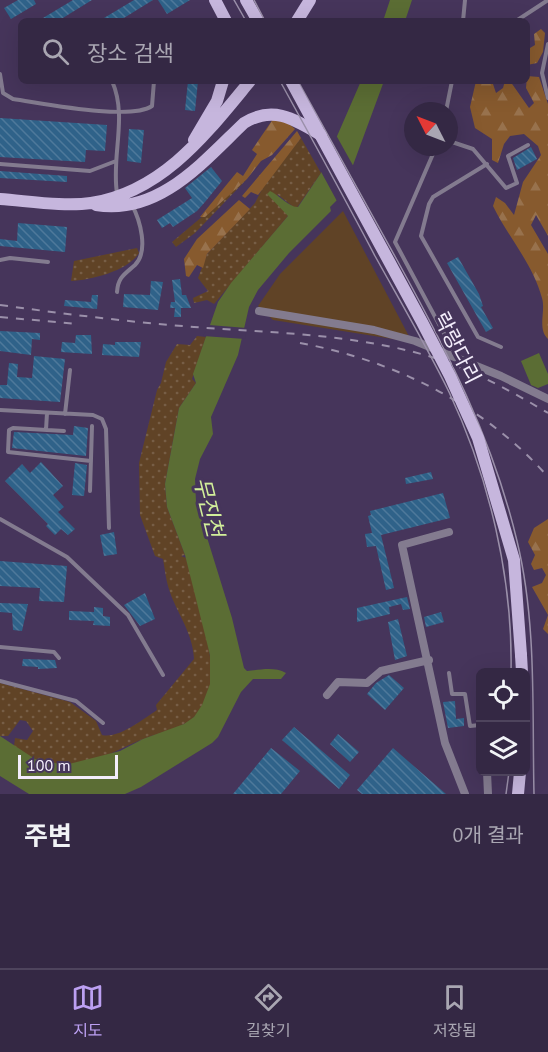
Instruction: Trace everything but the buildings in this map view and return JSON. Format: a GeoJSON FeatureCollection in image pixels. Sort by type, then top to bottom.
{"type":"FeatureCollection","features":[{"type":"Feature","properties":{"kind":"main road"},"geometry":{"type":"LineString","coordinates":[[214,0],[220,18]]}},
{"type":"Feature","properties":{"kind":"main road"},"geometry":{"type":"LineString","coordinates":[[214,0],[224,18]]}},
{"type":"Feature","properties":{"kind":"main road"},"geometry":{"type":"LineString","coordinates":[[246,0],[256,18]]}},
{"type":"Feature","properties":{"kind":"main road"},"geometry":{"type":"LineString","coordinates":[[299,18],[310,0]]}},
{"type":"Feature","properties":{"kind":"main road"},"geometry":{"type":"LineString","coordinates":[[187,154],[217,101],[222,84]]}},
{"type":"Feature","properties":{"kind":"main road"},"geometry":{"type":"LineString","coordinates":[[89,204],[118,197],[157,178],[187,154],[247,84]]}},
{"type":"Feature","properties":{"kind":"main road","name":"락랑다리"},"geometry":{"type":"LineString","coordinates":[[293,84],[441,358],[478,438],[514,560],[522,668]]}},
{"type":"Feature","properties":{"kind":"main road"},"geometry":{"type":"LineString","coordinates":[[0,199],[89,204],[114,208],[135,204],[164,193],[244,123],[259,115],[284,116],[321,135]]}},
{"type":"Feature","properties":{"kind":"main road"},"geometry":{"type":"LineString","coordinates":[[518,794],[520,776]]}},
{"type":"Feature","properties":{"kind":"street"},"geometry":{"type":"LineString","coordinates":[[259,311],[374,330],[414,341],[456,356],[548,399]]}},
{"type":"Feature","properties":{"kind":"street"},"geometry":{"type":"LineString","coordinates":[[449,532],[402,545],[429,660],[445,743],[465,794]]}},
{"type":"Feature","properties":{"kind":"street"},"geometry":{"type":"LineString","coordinates":[[327,695],[338,682],[367,683],[381,671],[429,660]]}},
{"type":"Feature","properties":{"kind":"street"},"geometry":{"type":"LineString","coordinates":[[487,776],[488,794]]}},
{"type":"Feature","properties":{"kind":"lane"},"geometry":{"type":"LineString","coordinates":[[463,18],[465,0]]}},
{"type":"Feature","properties":{"kind":"lane"},"geometry":{"type":"LineString","coordinates":[[521,18],[548,0]]}},
{"type":"Feature","properties":{"kind":"lane"},"geometry":{"type":"LineString","coordinates":[[548,44],[542,73],[548,98]]}},
{"type":"Feature","properties":{"kind":"lane"},"geometry":{"type":"LineString","coordinates":[[0,74],[3,93],[13,99],[120,114],[139,112],[152,106],[154,84]]}},
{"type":"Feature","properties":{"kind":"lane"},"geometry":{"type":"LineString","coordinates":[[113,84],[118,95],[120,114],[116,161],[118,197]]}},
{"type":"Feature","properties":{"kind":"lane"},"geometry":{"type":"LineString","coordinates":[[448,102],[451,84]]}},
{"type":"Feature","properties":{"kind":"lane"},"geometry":{"type":"LineString","coordinates":[[458,144],[472,149],[506,188],[514,187],[517,177],[508,156],[528,145]]}},
{"type":"Feature","properties":{"kind":"lane"},"geometry":{"type":"LineString","coordinates":[[432,156],[395,242],[456,356]]}},
{"type":"Feature","properties":{"kind":"lane"},"geometry":{"type":"LineString","coordinates":[[0,164],[90,171],[116,161]]}},
{"type":"Feature","properties":{"kind":"lane"},"geometry":{"type":"LineString","coordinates":[[487,164],[433,197],[421,236],[478,336],[501,347]]}},
{"type":"Feature","properties":{"kind":"lane"},"geometry":{"type":"LineString","coordinates":[[117,292],[121,276],[136,264],[141,255],[140,220],[135,204]]}},
{"type":"Feature","properties":{"kind":"lane"},"geometry":{"type":"LineString","coordinates":[[0,260],[10,258],[48,262]]}},
{"type":"Feature","properties":{"kind":"lane"},"geometry":{"type":"LineString","coordinates":[[65,414],[70,370]]}},
{"type":"Feature","properties":{"kind":"lane"},"geometry":{"type":"LineString","coordinates":[[0,410],[98,416],[105,423],[110,528]]}},
{"type":"Feature","properties":{"kind":"lane"},"geometry":{"type":"LineString","coordinates":[[46,430],[47,413]]}},
{"type":"Feature","properties":{"kind":"lane"},"geometry":{"type":"LineString","coordinates":[[90,491],[92,426]]}},
{"type":"Feature","properties":{"kind":"lane"},"geometry":{"type":"LineString","coordinates":[[64,431],[13,428],[9,430],[8,452],[91,461]]}},
{"type":"Feature","properties":{"kind":"lane"},"geometry":{"type":"LineString","coordinates":[[0,519],[67,557],[128,615],[163,675]]}},
{"type":"Feature","properties":{"kind":"lane"},"geometry":{"type":"LineString","coordinates":[[0,647],[54,652],[59,658]]}},
{"type":"Feature","properties":{"kind":"lane"},"geometry":{"type":"LineString","coordinates":[[449,673],[452,694],[465,694],[470,726],[476,725]]}},
{"type":"Feature","properties":{"kind":"lane"},"geometry":{"type":"LineString","coordinates":[[0,681],[76,701],[103,723]]}},
{"type":"Feature","properties":{"kind":"shaded area"},"geometry":{"type":"Polygon","coordinates":[[[390,0],[412,0],[406,18],[384,18],[390,0]]]}},
{"type":"Feature","properties":{"kind":"shaded area","name":"무진천"},"geometry":{"type":"Polygon","coordinates":[[[360,84],[383,84],[342,195],[330,207],[331,211],[289,253],[258,290],[249,307],[238,355],[211,417],[213,434],[200,459],[195,479],[196,502],[232,618],[244,668],[247,671],[272,669],[286,673],[281,679],[253,679],[241,692],[218,737],[212,743],[141,787],[125,794],[29,794],[0,776],[0,736],[35,759],[65,765],[120,751],[143,739],[184,724],[194,717],[202,705],[210,684],[210,655],[185,555],[167,507],[165,484],[179,408],[196,383],[193,374],[218,302],[231,283],[288,216],[267,194],[270,191],[298,207],[321,173],[360,84]]]}},
{"type":"Feature","properties":{"kind":"shaded area"},"geometry":{"type":"Polygon","coordinates":[[[301,138],[321,173],[296,209],[277,194],[288,216],[214,304],[207,300],[194,303],[193,298],[208,291],[198,278],[207,254],[255,203],[265,183],[301,138]]]}},
{"type":"Feature","properties":{"kind":"shaded area"},"geometry":{"type":"Polygon","coordinates":[[[247,179],[195,233],[176,247],[172,242],[247,179]]]}},
{"type":"Feature","properties":{"kind":"shaded area"},"geometry":{"type":"Polygon","coordinates":[[[343,211],[412,342],[273,320],[258,306],[280,274],[343,211]]]}},
{"type":"Feature","properties":{"kind":"shaded area"},"geometry":{"type":"Polygon","coordinates":[[[137,248],[139,253],[134,259],[118,270],[89,279],[71,281],[74,261],[137,248]]]}},
{"type":"Feature","properties":{"kind":"shaded area"},"geometry":{"type":"Polygon","coordinates":[[[197,336],[206,337],[192,379],[196,383],[179,408],[165,484],[167,507],[185,555],[181,556],[186,558],[208,641],[211,674],[207,696],[195,716],[176,728],[79,764],[67,766],[44,762],[14,746],[15,738],[27,740],[33,731],[26,721],[20,720],[8,736],[0,736],[0,683],[70,702],[96,721],[102,735],[109,735],[131,727],[157,710],[156,705],[194,659],[187,629],[170,592],[163,559],[155,556],[140,515],[139,463],[166,362],[177,344],[190,345],[197,336]]]}},
{"type":"Feature","properties":{"kind":"shaded area"},"geometry":{"type":"Polygon","coordinates":[[[539,353],[548,374],[548,384],[538,388],[531,385],[521,361],[539,353]]]}},
{"type":"Feature","properties":{"kind":"green space"},"geometry":{"type":"Polygon","coordinates":[[[541,29],[545,33],[543,52],[537,63],[530,64],[530,48],[535,45],[534,34],[541,29]]]}},
{"type":"Feature","properties":{"kind":"green space"},"geometry":{"type":"Polygon","coordinates":[[[530,76],[539,77],[548,104],[548,236],[536,215],[531,225],[548,254],[548,339],[542,325],[543,303],[538,286],[493,206],[496,197],[505,203],[514,215],[523,182],[541,155],[538,146],[524,134],[510,136],[504,144],[498,163],[492,160],[492,139],[475,128],[470,107],[475,84],[493,84],[496,93],[503,88],[504,84],[512,84],[529,108],[534,103],[526,88],[526,84],[530,84],[530,76]]]}},
{"type":"Feature","properties":{"kind":"green space"},"geometry":{"type":"Polygon","coordinates":[[[273,119],[287,122],[295,129],[272,155],[261,161],[247,179],[205,217],[200,217],[237,172],[243,176],[257,154],[252,150],[273,119]]]}},
{"type":"Feature","properties":{"kind":"green space"},"geometry":{"type":"Polygon","coordinates":[[[297,131],[301,138],[258,195],[251,192],[245,198],[242,196],[297,131]]]}},
{"type":"Feature","properties":{"kind":"green space"},"geometry":{"type":"Polygon","coordinates":[[[239,200],[250,209],[207,254],[203,268],[197,265],[189,277],[186,276],[184,259],[197,239],[239,200]]]}},
{"type":"Feature","properties":{"kind":"green space"},"geometry":{"type":"Polygon","coordinates":[[[548,519],[548,615],[532,587],[542,583],[546,575],[542,568],[534,570],[531,564],[535,555],[528,542],[534,528],[548,519]]]}},
{"type":"Feature","properties":{"kind":"green space"},"geometry":{"type":"Polygon","coordinates":[[[548,615],[548,634],[543,629],[548,615]]]}},
{"type":"Feature","properties":{"kind":"pier"},"geometry":{"type":"Polygon","coordinates":[[[336,135],[355,169],[344,197],[338,203],[319,168],[336,135]]]}},
{"type":"Feature","properties":{"kind":"pier"},"geometry":{"type":"Polygon","coordinates":[[[209,325],[247,328],[245,339],[203,336],[209,325]]]}},
{"type":"Feature","properties":{"kind":"tram line"},"geometry":{"type":"LineString","coordinates":[[234,0],[244,18]]}},
{"type":"Feature","properties":{"kind":"tram line"},"geometry":{"type":"LineString","coordinates":[[254,0],[263,18]]}},
{"type":"Feature","properties":{"kind":"tram line"},"geometry":{"type":"LineString","coordinates":[[282,84],[431,357],[449,392],[476,458],[487,493],[503,565],[511,636],[511,668]]}},
{"type":"Feature","properties":{"kind":"tram line"},"geometry":{"type":"LineString","coordinates":[[300,84],[451,362],[482,431],[507,503],[523,572],[531,635],[534,794]]}},
{"type":"Feature","properties":{"kind":"tram line"},"geometry":{"type":"LineString","coordinates":[[506,794],[508,776]]}},
{"type":"Feature","properties":{"kind":"railway"},"geometry":{"type":"LineString","coordinates":[[0,305],[121,320],[286,333],[378,344],[452,364],[494,383],[548,413]]}},
{"type":"Feature","properties":{"kind":"railway"},"geometry":{"type":"LineString","coordinates":[[0,317],[78,324]]}},
{"type":"Feature","properties":{"kind":"railway"},"geometry":{"type":"LineString","coordinates":[[300,343],[369,361],[435,389],[496,428],[548,477]]}}]}
